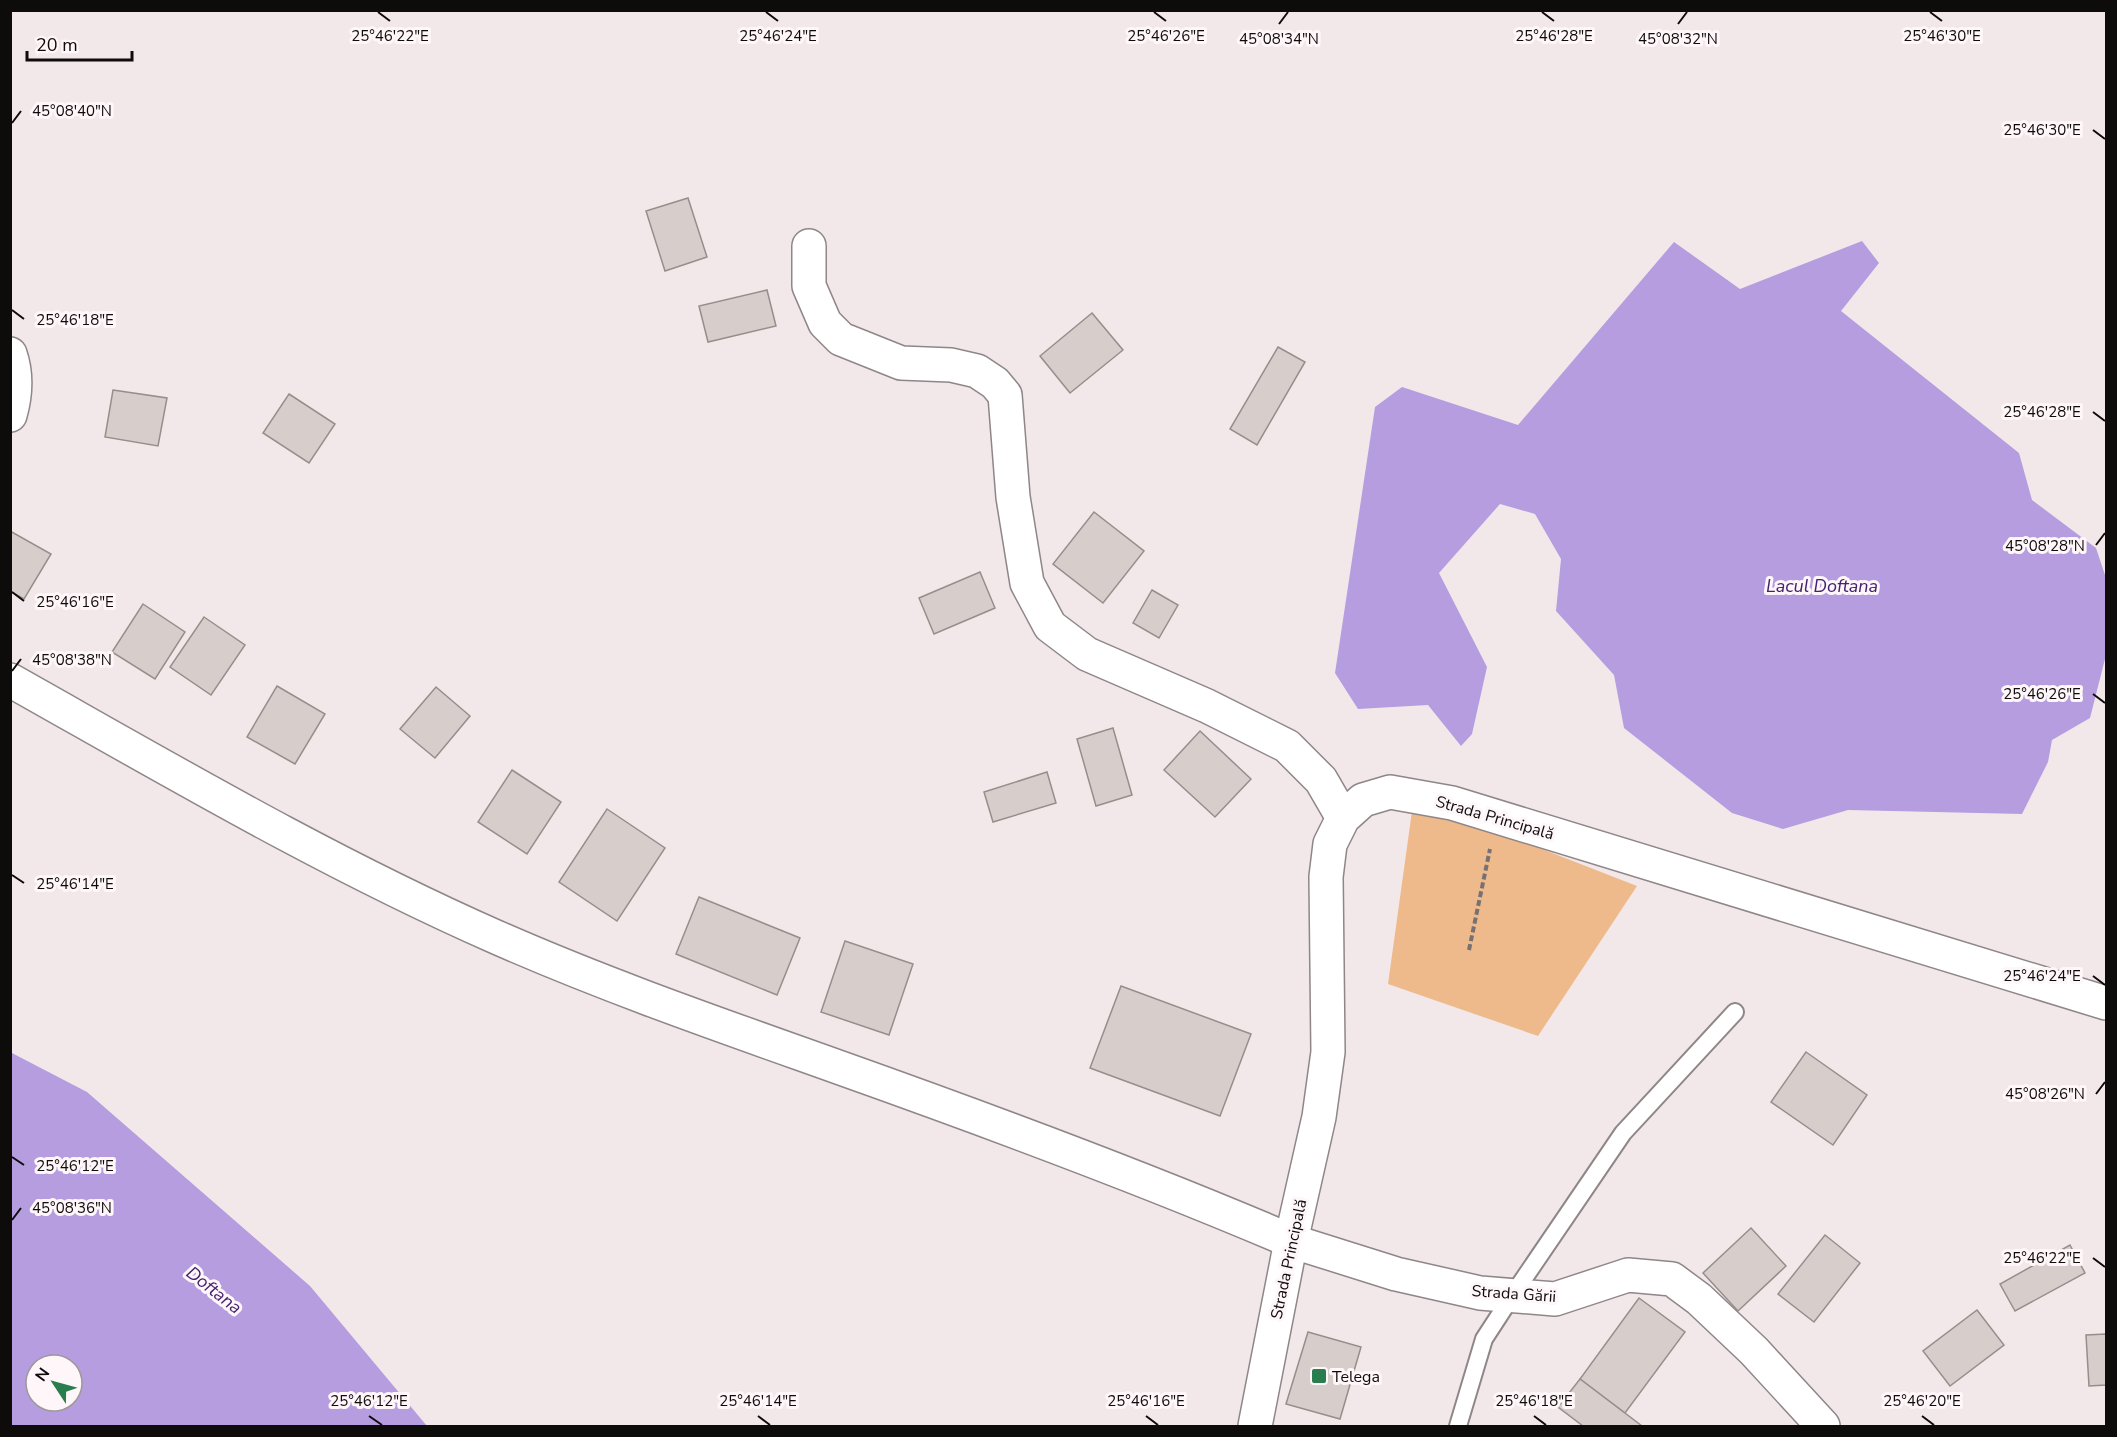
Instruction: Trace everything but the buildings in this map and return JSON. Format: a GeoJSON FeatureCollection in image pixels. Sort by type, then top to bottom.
{"type":"FeatureCollection","features":[{"type":"Feature","properties":{"kind":"main road"},"geometry":{"type":"LineString","coordinates":[[808,246],[809,286],[825,323],[842,339],[901,363],[951,365],[977,372],[995,383],[1005,395],[1013,497],[1027,583],[1050,626],[1087,654],[1207,706],[1287,746],[1321,780],[1343,818]]}},
{"type":"Feature","properties":{"kind":"main road"},"geometry":{"type":"LineString","coordinates":[[10,354],[16,373],[14,405],[10,415]]}},
{"type":"Feature","properties":{"kind":"main road","name":"Strada Gării"},"geometry":{"type":"LineString","coordinates":[[10,680],[306,845],[496,938],[664,1004],[1082,1157],[1214,1208],[1291,1241],[1396,1274],[1480,1293],[1555,1299],[1628,1275],[1672,1279],[1700,1299],[1754,1351],[1823,1426]]}},
{"type":"Feature","properties":{"kind":"main road","name":"Strada Principală"},"geometry":{"type":"LineString","coordinates":[[1255,1426],[1291,1241],[1319,1117],[1328,1052],[1326,877],[1330,844],[1343,818],[1363,800],[1390,792],[1452,803],[2106,1003]]}},
{"type":"Feature","properties":{"kind":"lane"},"geometry":{"type":"LineString","coordinates":[[1458,1426],[1484,1339],[1512,1296],[1623,1133],[1735,1012]]}},
{"type":"Feature","properties":{"kind":"path"},"geometry":{"type":"LineString","coordinates":[[1469,950],[1496,816]]}},
{"type":"Feature","properties":{"kind":"shaded area"},"geometry":{"type":"Polygon","coordinates":[[[1412,811],[1493,830],[1637,886],[1538,1036],[1388,984],[1412,811]]]}},
{"type":"Feature","properties":{"kind":"water","name":"Lacul Doftana"},"geometry":{"type":"Polygon","coordinates":[[[1862,241],[1879,263],[1841,311],[2019,453],[2032,500],[2096,548],[2106,578],[2106,655],[2090,718],[2052,740],[2048,762],[2022,814],[1848,810],[1783,829],[1732,813],[1624,728],[1614,675],[1556,611],[1561,559],[1535,514],[1500,504],[1439,573],[1487,667],[1472,734],[1461,746],[1428,705],[1358,709],[1335,673],[1375,407],[1402,387],[1518,425],[1674,242],[1740,289],[1862,241]]]}},
{"type":"Feature","properties":{"kind":"water","name":"Doftana"},"geometry":{"type":"Polygon","coordinates":[[[10,1052],[87,1092],[310,1286],[427,1426],[11,1426],[10,1052]]]}},
{"type":"Feature","properties":{"kind":"place","name":"Telega"},"geometry":{"type":"Point","coordinates":[1319,1376]}}]}
